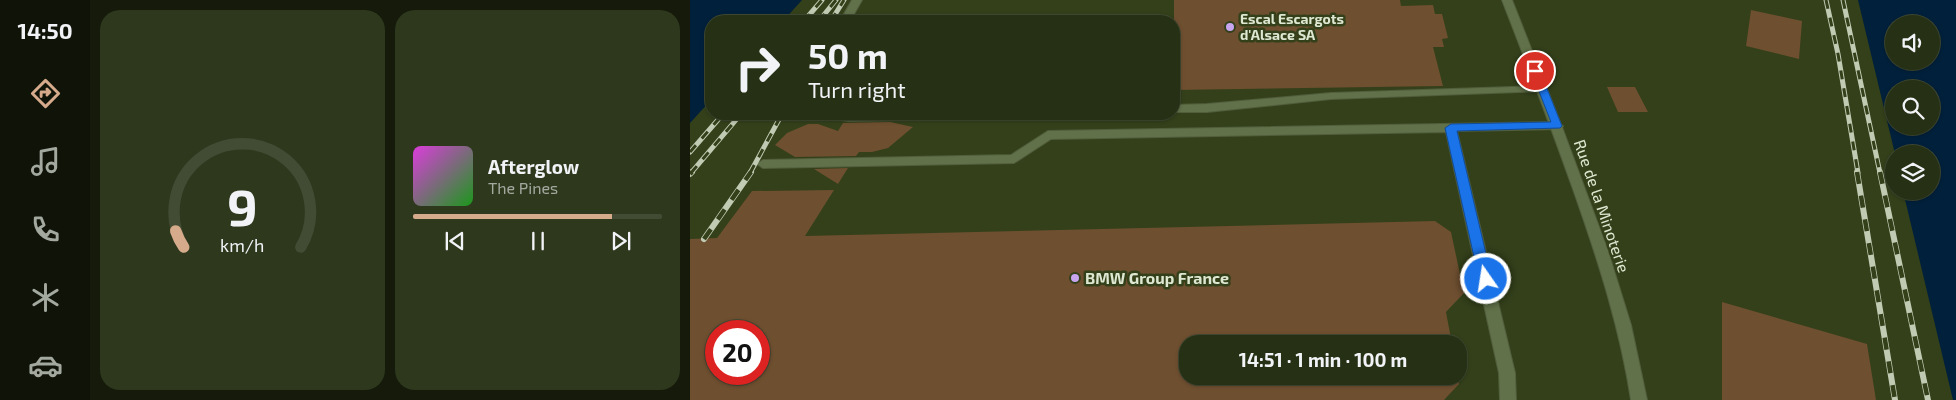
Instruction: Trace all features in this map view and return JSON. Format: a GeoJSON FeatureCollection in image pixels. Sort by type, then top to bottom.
{"type":"FeatureCollection","features":[{"type":"Feature","properties":{"kind":"street"},"geometry":{"type":"LineString","coordinates":[[848,15],[857,0]]}},
{"type":"Feature","properties":{"kind":"street","name":"Rue de la Minoterie"},"geometry":{"type":"LineString","coordinates":[[1507,0],[1557,126],[1617,299],[1633,360],[1640,400]]}},
{"type":"Feature","properties":{"kind":"street"},"geometry":{"type":"LineString","coordinates":[[1180,109],[1331,96],[1542,89]]}},
{"type":"Feature","properties":{"kind":"street"},"geometry":{"type":"LineString","coordinates":[[763,164],[1014,159],[1048,135],[1557,126]]}},
{"type":"Feature","properties":{"kind":"street"},"geometry":{"type":"LineString","coordinates":[[1451,128],[1507,373],[1508,400]]}},
{"type":"Feature","properties":{"kind":"water"},"geometry":{"type":"Polygon","coordinates":[[[690,0],[802,0],[788,15],[705,15],[705,107],[690,123],[690,0]]]}},
{"type":"Feature","properties":{"kind":"water"},"geometry":{"type":"Polygon","coordinates":[[[1858,0],[1956,0],[1956,400],[1953,400],[1905,200],[1940,200],[1940,145],[1893,145],[1890,135],[1940,135],[1940,80],[1885,80],[1885,112],[1858,0]]]}},
{"type":"Feature","properties":{"kind":"building"},"geometry":{"type":"Polygon","coordinates":[[[1174,0],[1400,0],[1401,6],[1433,5],[1435,14],[1442,14],[1448,38],[1442,39],[1444,47],[1433,47],[1443,86],[1180,90],[1180,15],[1174,15],[1174,0]]]}},
{"type":"Feature","properties":{"kind":"building"},"geometry":{"type":"Polygon","coordinates":[[[1751,10],[1802,21],[1799,59],[1746,46],[1751,10]]]}},
{"type":"Feature","properties":{"kind":"building"},"geometry":{"type":"Polygon","coordinates":[[[1607,87],[1635,87],[1648,112],[1618,112],[1607,87]]]}},
{"type":"Feature","properties":{"kind":"building"},"geometry":{"type":"Polygon","coordinates":[[[890,122],[913,127],[888,148],[872,152],[859,152],[856,156],[795,157],[775,145],[787,133],[808,124],[818,124],[838,131],[843,123],[890,122]]]}},
{"type":"Feature","properties":{"kind":"building"},"geometry":{"type":"Polygon","coordinates":[[[848,168],[838,184],[814,169],[848,168]]]}},
{"type":"Feature","properties":{"kind":"building","name":"BMW Group France"},"geometry":{"type":"Polygon","coordinates":[[[834,190],[805,236],[1435,221],[1451,232],[1464,293],[1446,312],[1450,335],[1179,335],[1179,385],[1458,385],[1444,400],[690,400],[690,239],[717,238],[752,191],[834,190]]]}},
{"type":"Feature","properties":{"kind":"building"},"geometry":{"type":"Polygon","coordinates":[[[1722,302],[1867,344],[1876,400],[1722,400],[1722,302]]]}},
{"type":"Feature","properties":{"kind":"railway"},"geometry":{"type":"LineString","coordinates":[[809,15],[822,0]]}},
{"type":"Feature","properties":{"kind":"railway"},"geometry":{"type":"LineString","coordinates":[[824,15],[836,0]]}},
{"type":"Feature","properties":{"kind":"railway"},"geometry":{"type":"LineString","coordinates":[[835,15],[844,0]]}},
{"type":"Feature","properties":{"kind":"railway"},"geometry":{"type":"LineString","coordinates":[[1826,0],[1838,54],[1858,173]]}},
{"type":"Feature","properties":{"kind":"railway"},"geometry":{"type":"LineString","coordinates":[[1843,0],[1880,173]]}},
{"type":"Feature","properties":{"kind":"railway"},"geometry":{"type":"LineString","coordinates":[[690,152],[718,120]]}},
{"type":"Feature","properties":{"kind":"railway"},"geometry":{"type":"LineString","coordinates":[[691,173],[736,120]]}},
{"type":"Feature","properties":{"kind":"railway"},"geometry":{"type":"LineString","coordinates":[[750,173],[779,120]]}},
{"type":"Feature","properties":{"kind":"railway"},"geometry":{"type":"LineString","coordinates":[[704,239],[751,172]]}},
{"type":"Feature","properties":{"kind":"railway"},"geometry":{"type":"LineString","coordinates":[[1857,172],[1895,400]]}},
{"type":"Feature","properties":{"kind":"railway"},"geometry":{"type":"LineString","coordinates":[[1880,172],[1928,400]]}},
{"type":"Feature","properties":{"kind":"place","name":"Escal Escargots d'Alsace SA"},"geometry":{"type":"Point","coordinates":[1230,27]}},
{"type":"Feature","properties":{"kind":"place","name":"BMW Group France"},"geometry":{"type":"Point","coordinates":[1075,278]}},
{"type":"Feature","properties":{"kind":"route"},"geometry":{"type":"LineString","coordinates":[[1486,279],[1451,128],[1557,126],[1535,71]]}}]}
